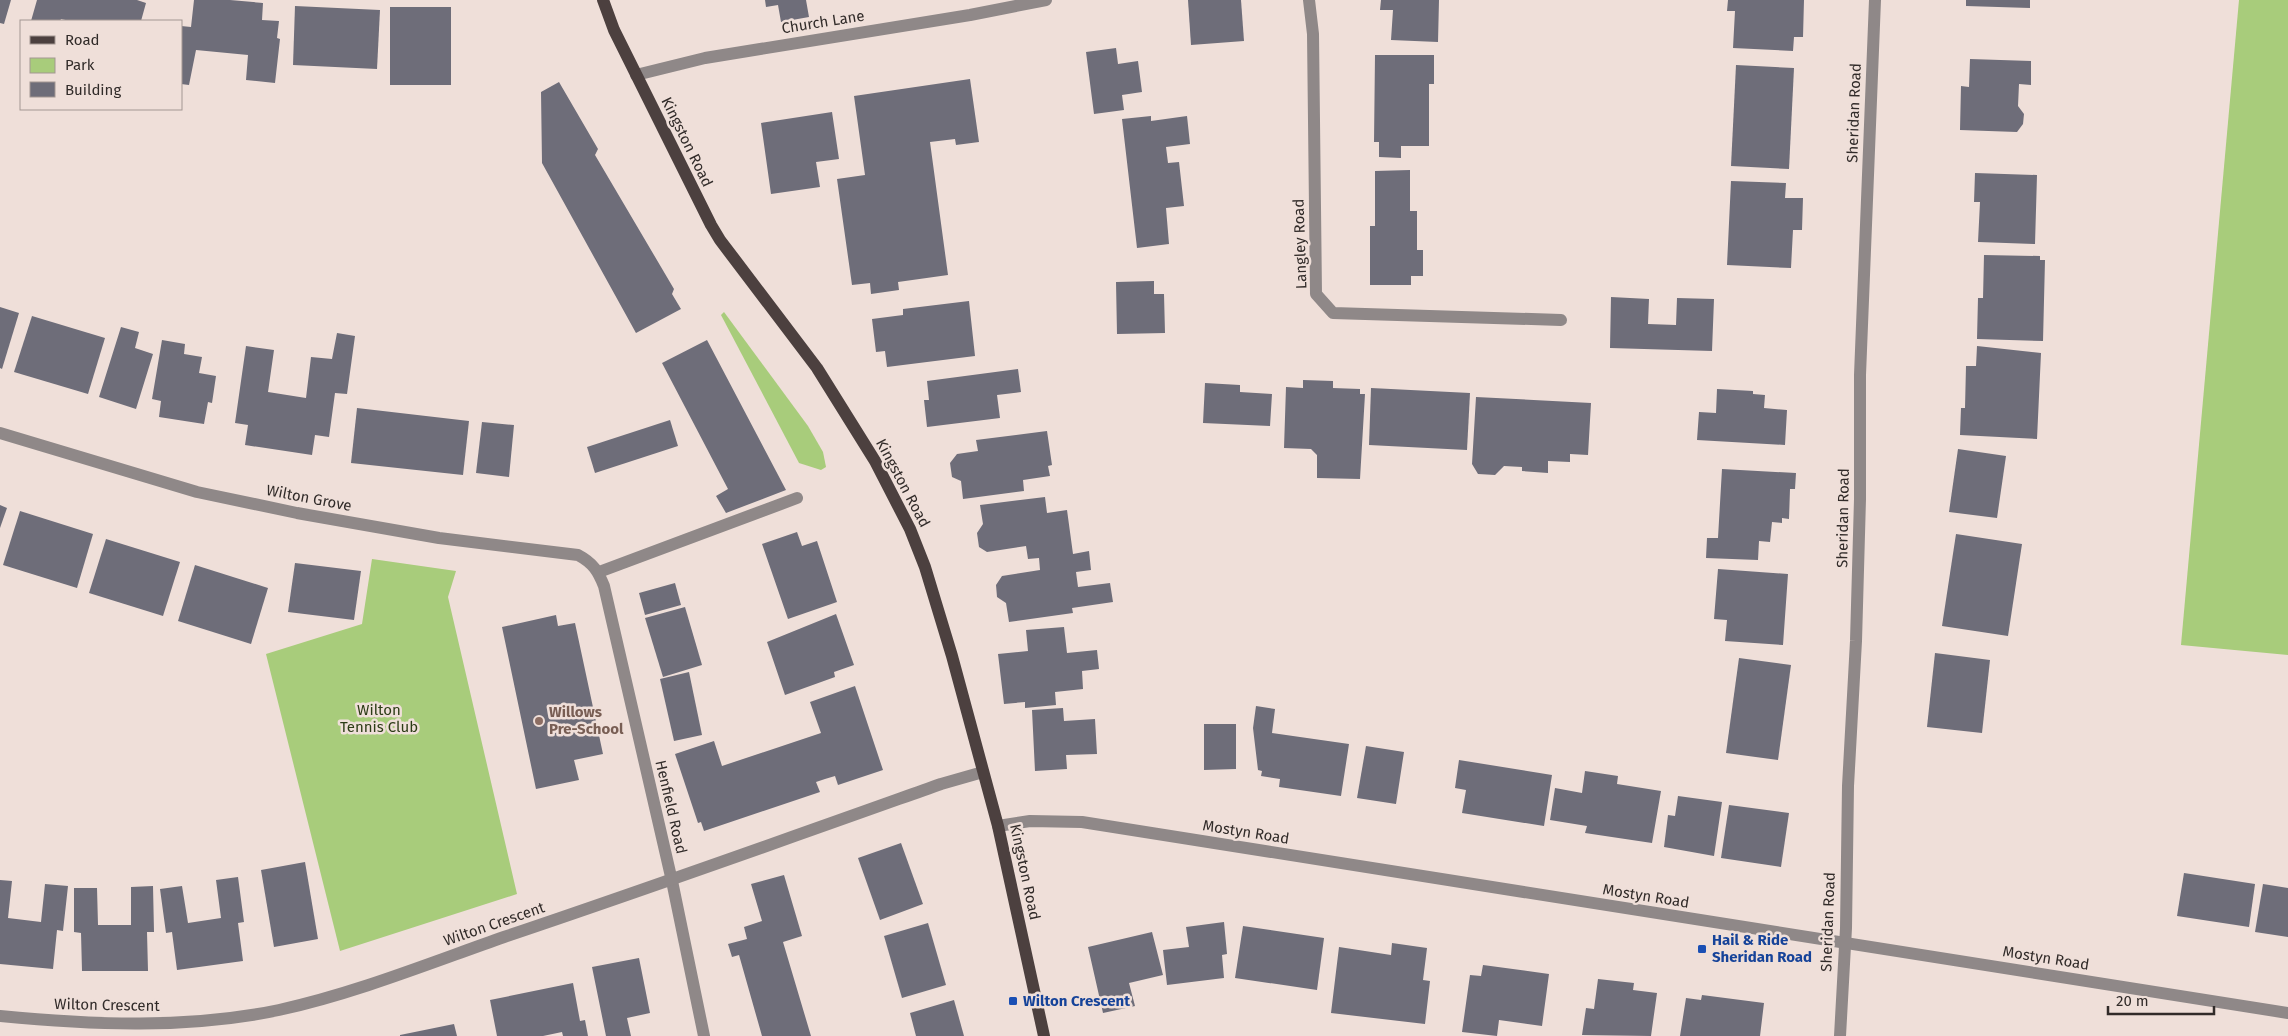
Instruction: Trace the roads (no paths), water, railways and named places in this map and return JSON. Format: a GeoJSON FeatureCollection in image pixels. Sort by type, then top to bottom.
{"type":"FeatureCollection","features":[{"type":"Feature","properties":{"kind":"main road","name":"Kingston Road"},"geometry":{"type":"LineString","coordinates":[[603,0],[614,30],[720,240],[817,368],[894,495],[925,567],[998,826],[1044,1036]]}},
{"type":"Feature","properties":{"kind":"street","name":"Church Lane"},"geometry":{"type":"LineString","coordinates":[[636,75],[705,58],[970,15],[1046,0]]}},
{"type":"Feature","properties":{"kind":"street","name":"Langley Road"},"geometry":{"type":"LineString","coordinates":[[1309,0],[1313,34],[1316,294],[1333,313],[1561,320]]}},
{"type":"Feature","properties":{"kind":"street","name":"Sheridan Road"},"geometry":{"type":"LineString","coordinates":[[1840,1036],[1848,786],[1859,555],[1860,375],[1875,0]]}},
{"type":"Feature","properties":{"kind":"street","name":"Wilton Grove"},"geometry":{"type":"LineString","coordinates":[[0,432],[197,492],[297,513],[438,538],[578,555],[590,561],[599,572]]}},
{"type":"Feature","properties":{"kind":"street"},"geometry":{"type":"LineString","coordinates":[[599,572],[798,498]]}},
{"type":"Feature","properties":{"kind":"street","name":"Henfield Road"},"geometry":{"type":"LineString","coordinates":[[599,572],[604,586],[672,880],[704,1036]]}},
{"type":"Feature","properties":{"kind":"street","name":"Wilton Crescent"},"geometry":{"type":"LineString","coordinates":[[0,1016],[62,1022],[145,1023],[216,1020],[278,1010],[342,994],[672,880],[941,784],[983,772]]}},
{"type":"Feature","properties":{"kind":"street","name":"Mostyn Road"},"geometry":{"type":"LineString","coordinates":[[998,826],[1030,821],[1082,822],[2288,1013]]}},
{"type":"Feature","properties":{"kind":"place","name":"Willows Pre-School"},"geometry":{"type":"Point","coordinates":[539,721]}},
{"type":"Feature","properties":{"kind":"place","name":"Hail & Ride Sheridan Road"},"geometry":{"type":"Point","coordinates":[1702,949]}},
{"type":"Feature","properties":{"kind":"place","name":"Wilton Crescent"},"geometry":{"type":"Point","coordinates":[1013,1001]}},
{"type":"Feature","properties":{"kind":"park label","name":"Wilton Tennis Club"},"geometry":{"type":"Point","coordinates":[379,718]}}]}
